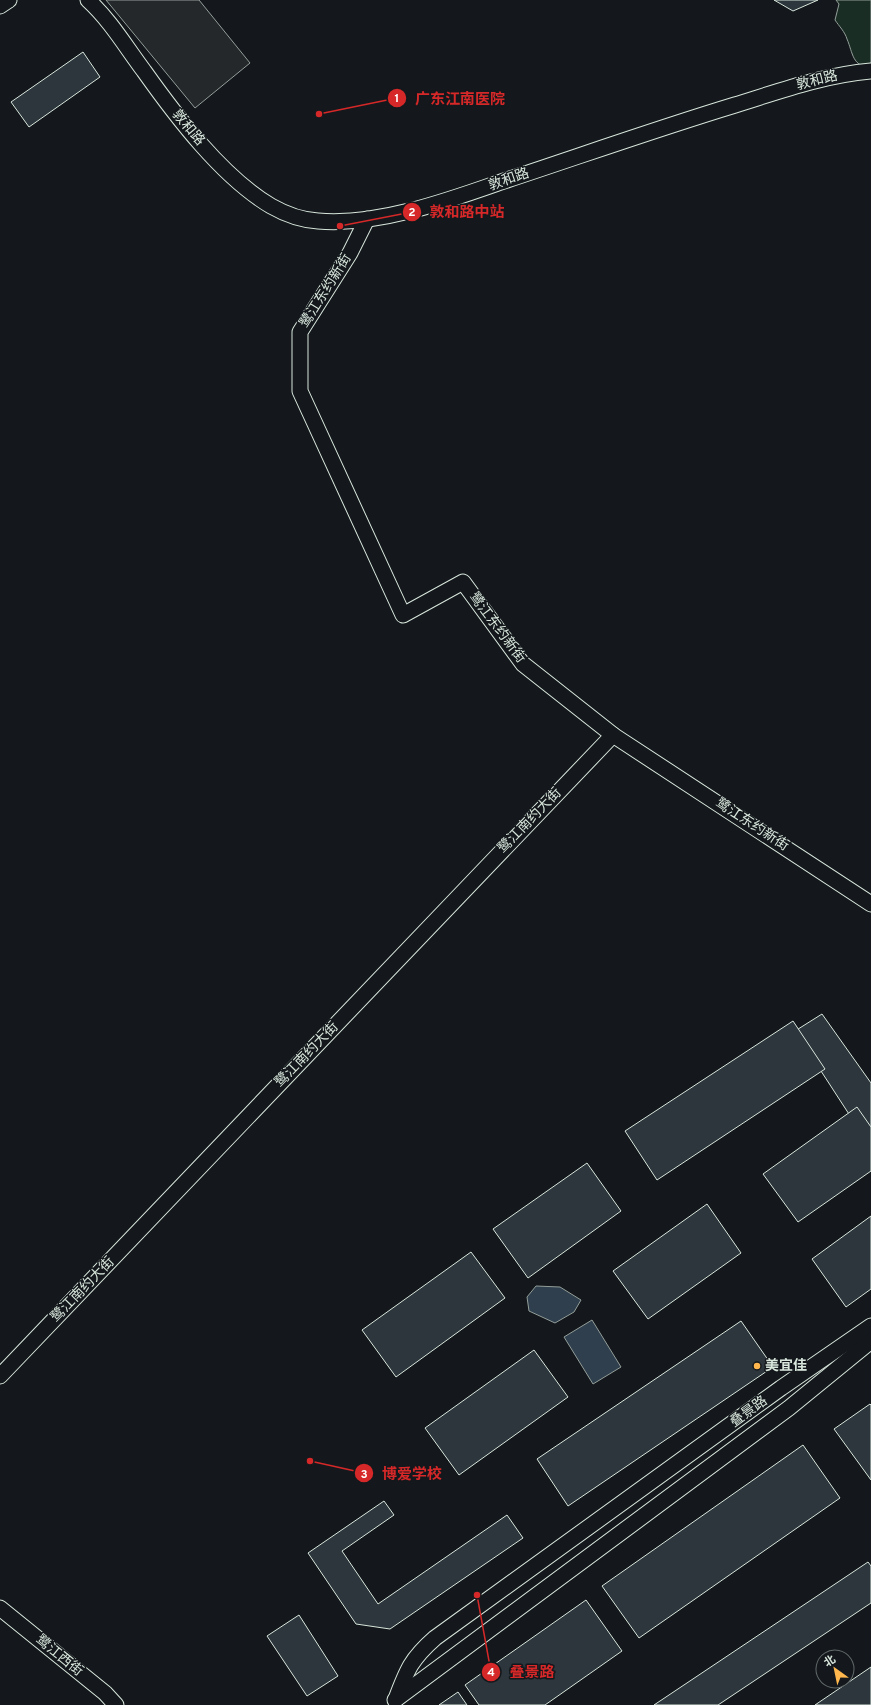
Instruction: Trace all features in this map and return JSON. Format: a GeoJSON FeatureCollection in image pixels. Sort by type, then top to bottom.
{"type":"FeatureCollection","features":[{"type":"Feature","properties":{"kind":"street"},"geometry":{"type":"LineString","coordinates":[[0,6],[9,0]]}},
{"type":"Feature","properties":{"kind":"street","name":"敦和路"},"geometry":{"type":"LineString","coordinates":[[88,0],[109,22],[163,97],[199,141],[228,171],[270,205],[287,214],[319,222],[367,219],[422,207],[467,194],[702,115],[795,86],[839,75],[871,71]]}},
{"type":"Feature","properties":{"kind":"street","name":"鹭江东约新街"},"geometry":{"type":"LineString","coordinates":[[367,219],[350,253],[300,332],[300,391],[403,615],[463,582],[523,664],[613,735],[871,904]]}},
{"type":"Feature","properties":{"kind":"street","name":"鹭江南约大街"},"geometry":{"type":"LineString","coordinates":[[0,1376],[613,735]]}},
{"type":"Feature","properties":{"kind":"street","name":"叠景路"},"geometry":{"type":"LineString","coordinates":[[392,1702],[410,1664],[419,1652],[435,1638],[780,1388],[871,1326]]}},
{"type":"Feature","properties":{"kind":"street","name":"叠景路"},"geometry":{"type":"LineString","coordinates":[[392,1702],[789,1408],[871,1341]]}},
{"type":"Feature","properties":{"kind":"street","name":"鹭江西街"},"geometry":{"type":"LineString","coordinates":[[0,1608],[105,1693],[116,1705]]}},
{"type":"Feature","properties":{"kind":"green space"},"geometry":{"type":"Polygon","coordinates":[[[836,0],[871,0],[871,67],[860,65],[854,58],[845,34],[835,20],[839,4],[836,0]]]}},
{"type":"Feature","properties":{"kind":"shaded area"},"geometry":{"type":"Polygon","coordinates":[[[106,0],[199,0],[250,63],[195,108],[106,0]]]}},
{"type":"Feature","properties":{"kind":"water"},"geometry":{"type":"Polygon","coordinates":[[[536,1286],[560,1287],[581,1300],[574,1312],[555,1323],[529,1311],[527,1297],[536,1286]]]}},
{"type":"Feature","properties":{"kind":"water"},"geometry":{"type":"Polygon","coordinates":[[[592,1320],[621,1367],[593,1384],[564,1337],[592,1320]]]}},
{"type":"Feature","properties":{"kind":"building"},"geometry":{"type":"Polygon","coordinates":[[[774,0],[818,0],[793,11],[774,0]]]}},
{"type":"Feature","properties":{"kind":"building"},"geometry":{"type":"Polygon","coordinates":[[[83,52],[100,77],[29,127],[11,102],[83,52]]]}},
{"type":"Feature","properties":{"kind":"building"},"geometry":{"type":"Polygon","coordinates":[[[822,1014],[871,1083],[871,1148],[795,1031],[822,1014]]]}},
{"type":"Feature","properties":{"kind":"building"},"geometry":{"type":"Polygon","coordinates":[[[793,1021],[825,1069],[657,1180],[625,1131],[793,1021]]]}},
{"type":"Feature","properties":{"kind":"building"},"geometry":{"type":"Polygon","coordinates":[[[857,1107],[871,1127],[871,1171],[798,1222],[763,1174],[857,1107]]]}},
{"type":"Feature","properties":{"kind":"building"},"geometry":{"type":"Polygon","coordinates":[[[587,1163],[621,1211],[528,1278],[493,1229],[587,1163]]]}},
{"type":"Feature","properties":{"kind":"building"},"geometry":{"type":"Polygon","coordinates":[[[707,1204],[741,1253],[648,1319],[613,1271],[707,1204]]]}},
{"type":"Feature","properties":{"kind":"building"},"geometry":{"type":"Polygon","coordinates":[[[871,1216],[871,1289],[846,1307],[812,1259],[871,1216]]]}},
{"type":"Feature","properties":{"kind":"building"},"geometry":{"type":"Polygon","coordinates":[[[471,1252],[505,1298],[396,1377],[362,1330],[471,1252]]]}},
{"type":"Feature","properties":{"kind":"building"},"geometry":{"type":"Polygon","coordinates":[[[741,1321],[773,1367],[568,1506],[537,1459],[741,1321]]]}},
{"type":"Feature","properties":{"kind":"building"},"geometry":{"type":"Polygon","coordinates":[[[534,1350],[568,1397],[459,1475],[425,1428],[534,1350]]]}},
{"type":"Feature","properties":{"kind":"building"},"geometry":{"type":"Polygon","coordinates":[[[870,1404],[871,1405],[871,1480],[834,1429],[870,1404]]]}},
{"type":"Feature","properties":{"kind":"building"},"geometry":{"type":"Polygon","coordinates":[[[803,1445],[840,1498],[639,1638],[602,1586],[803,1445]]]}},
{"type":"Feature","properties":{"kind":"building"},"geometry":{"type":"Polygon","coordinates":[[[384,1501],[394,1515],[342,1551],[378,1604],[507,1515],[523,1538],[390,1629],[356,1624],[308,1553],[384,1501]]]}},
{"type":"Feature","properties":{"kind":"building"},"geometry":{"type":"Polygon","coordinates":[[[868,1562],[871,1566],[871,1603],[718,1705],[654,1705],[868,1562]]]}},
{"type":"Feature","properties":{"kind":"building"},"geometry":{"type":"Polygon","coordinates":[[[586,1600],[622,1651],[545,1705],[479,1705],[465,1685],[586,1600]]]}},
{"type":"Feature","properties":{"kind":"building"},"geometry":{"type":"Polygon","coordinates":[[[299,1615],[338,1676],[307,1696],[267,1636],[299,1615]]]}},
{"type":"Feature","properties":{"kind":"building"},"geometry":{"type":"Polygon","coordinates":[[[871,1667],[871,1705],[815,1705],[839,1689],[855,1689],[855,1678],[871,1667]]]}},
{"type":"Feature","properties":{"kind":"building"},"geometry":{"type":"Polygon","coordinates":[[[458,1692],[467,1705],[439,1705],[458,1692]]]}},
{"type":"Feature","properties":{"kind":"place","name":"广东江南医院"},"geometry":{"type":"Point","coordinates":[319,114]}},
{"type":"Feature","properties":{"kind":"place","name":"敦和路中站"},"geometry":{"type":"Point","coordinates":[340,226]}},
{"type":"Feature","properties":{"kind":"place","name":"美宜佳"},"geometry":{"type":"Point","coordinates":[757,1366]}},
{"type":"Feature","properties":{"kind":"place","name":"博爱学校"},"geometry":{"type":"Point","coordinates":[310,1461]}},
{"type":"Feature","properties":{"kind":"place","name":"叠景路"},"geometry":{"type":"Point","coordinates":[477,1595]}}]}
